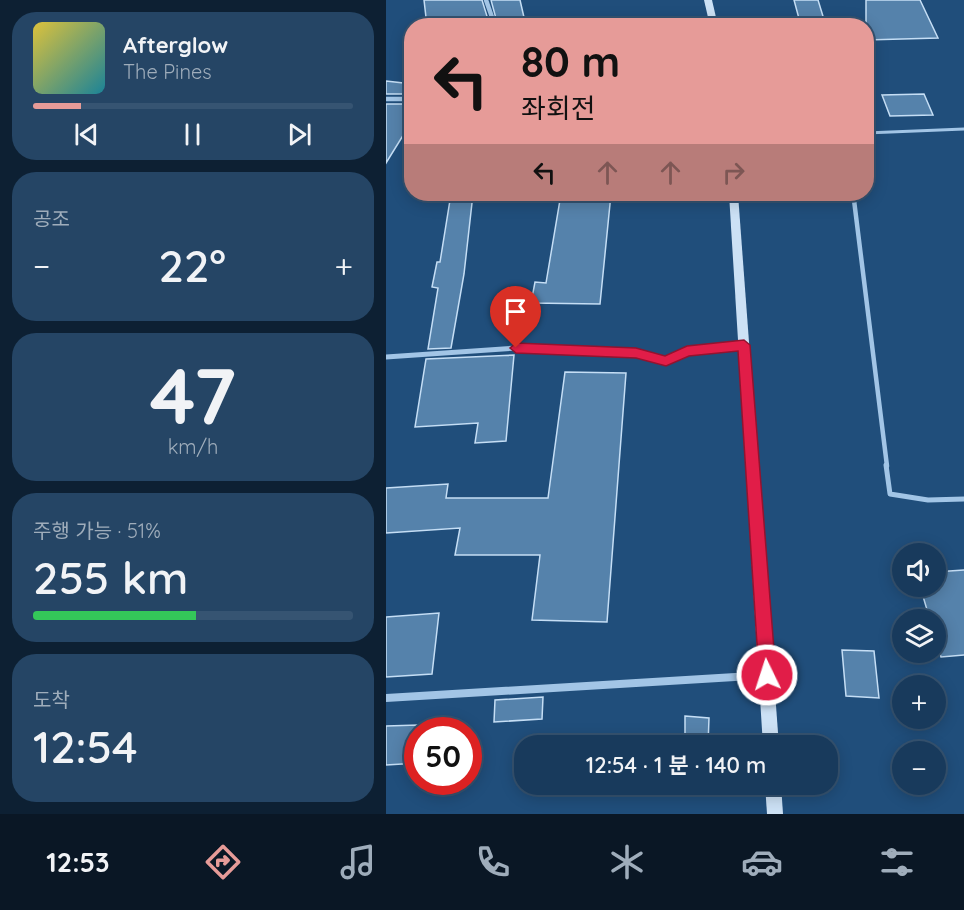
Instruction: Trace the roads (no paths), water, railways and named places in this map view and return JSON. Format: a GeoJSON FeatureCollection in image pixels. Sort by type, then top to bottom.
{"type":"FeatureCollection","features":[{"type":"Feature","properties":{"kind":"main road"},"geometry":{"type":"LineString","coordinates":[[708,0],[712,18]]}},
{"type":"Feature","properties":{"kind":"main road"},"geometry":{"type":"LineString","coordinates":[[734,201],[770,735]]}},
{"type":"Feature","properties":{"kind":"main road"},"geometry":{"type":"LineString","coordinates":[[774,795],[775,814]]}},
{"type":"Feature","properties":{"kind":"street"},"geometry":{"type":"LineString","coordinates":[[486,0],[492,18]]}},
{"type":"Feature","properties":{"kind":"street"},"geometry":{"type":"LineString","coordinates":[[386,99],[404,99]]}},
{"type":"Feature","properties":{"kind":"street"},"geometry":{"type":"LineString","coordinates":[[386,357],[516,348],[636,353],[666,361],[687,351],[744,345]]}},
{"type":"Feature","properties":{"kind":"street"},"geometry":{"type":"LineString","coordinates":[[386,698],[767,675]]}},
{"type":"Feature","properties":{"kind":"lane"},"geometry":{"type":"LineString","coordinates":[[874,133],[965,129]]}},
{"type":"Feature","properties":{"kind":"lane"},"geometry":{"type":"LineString","coordinates":[[854,201],[890,494],[928,500],[965,499]]}}]}
